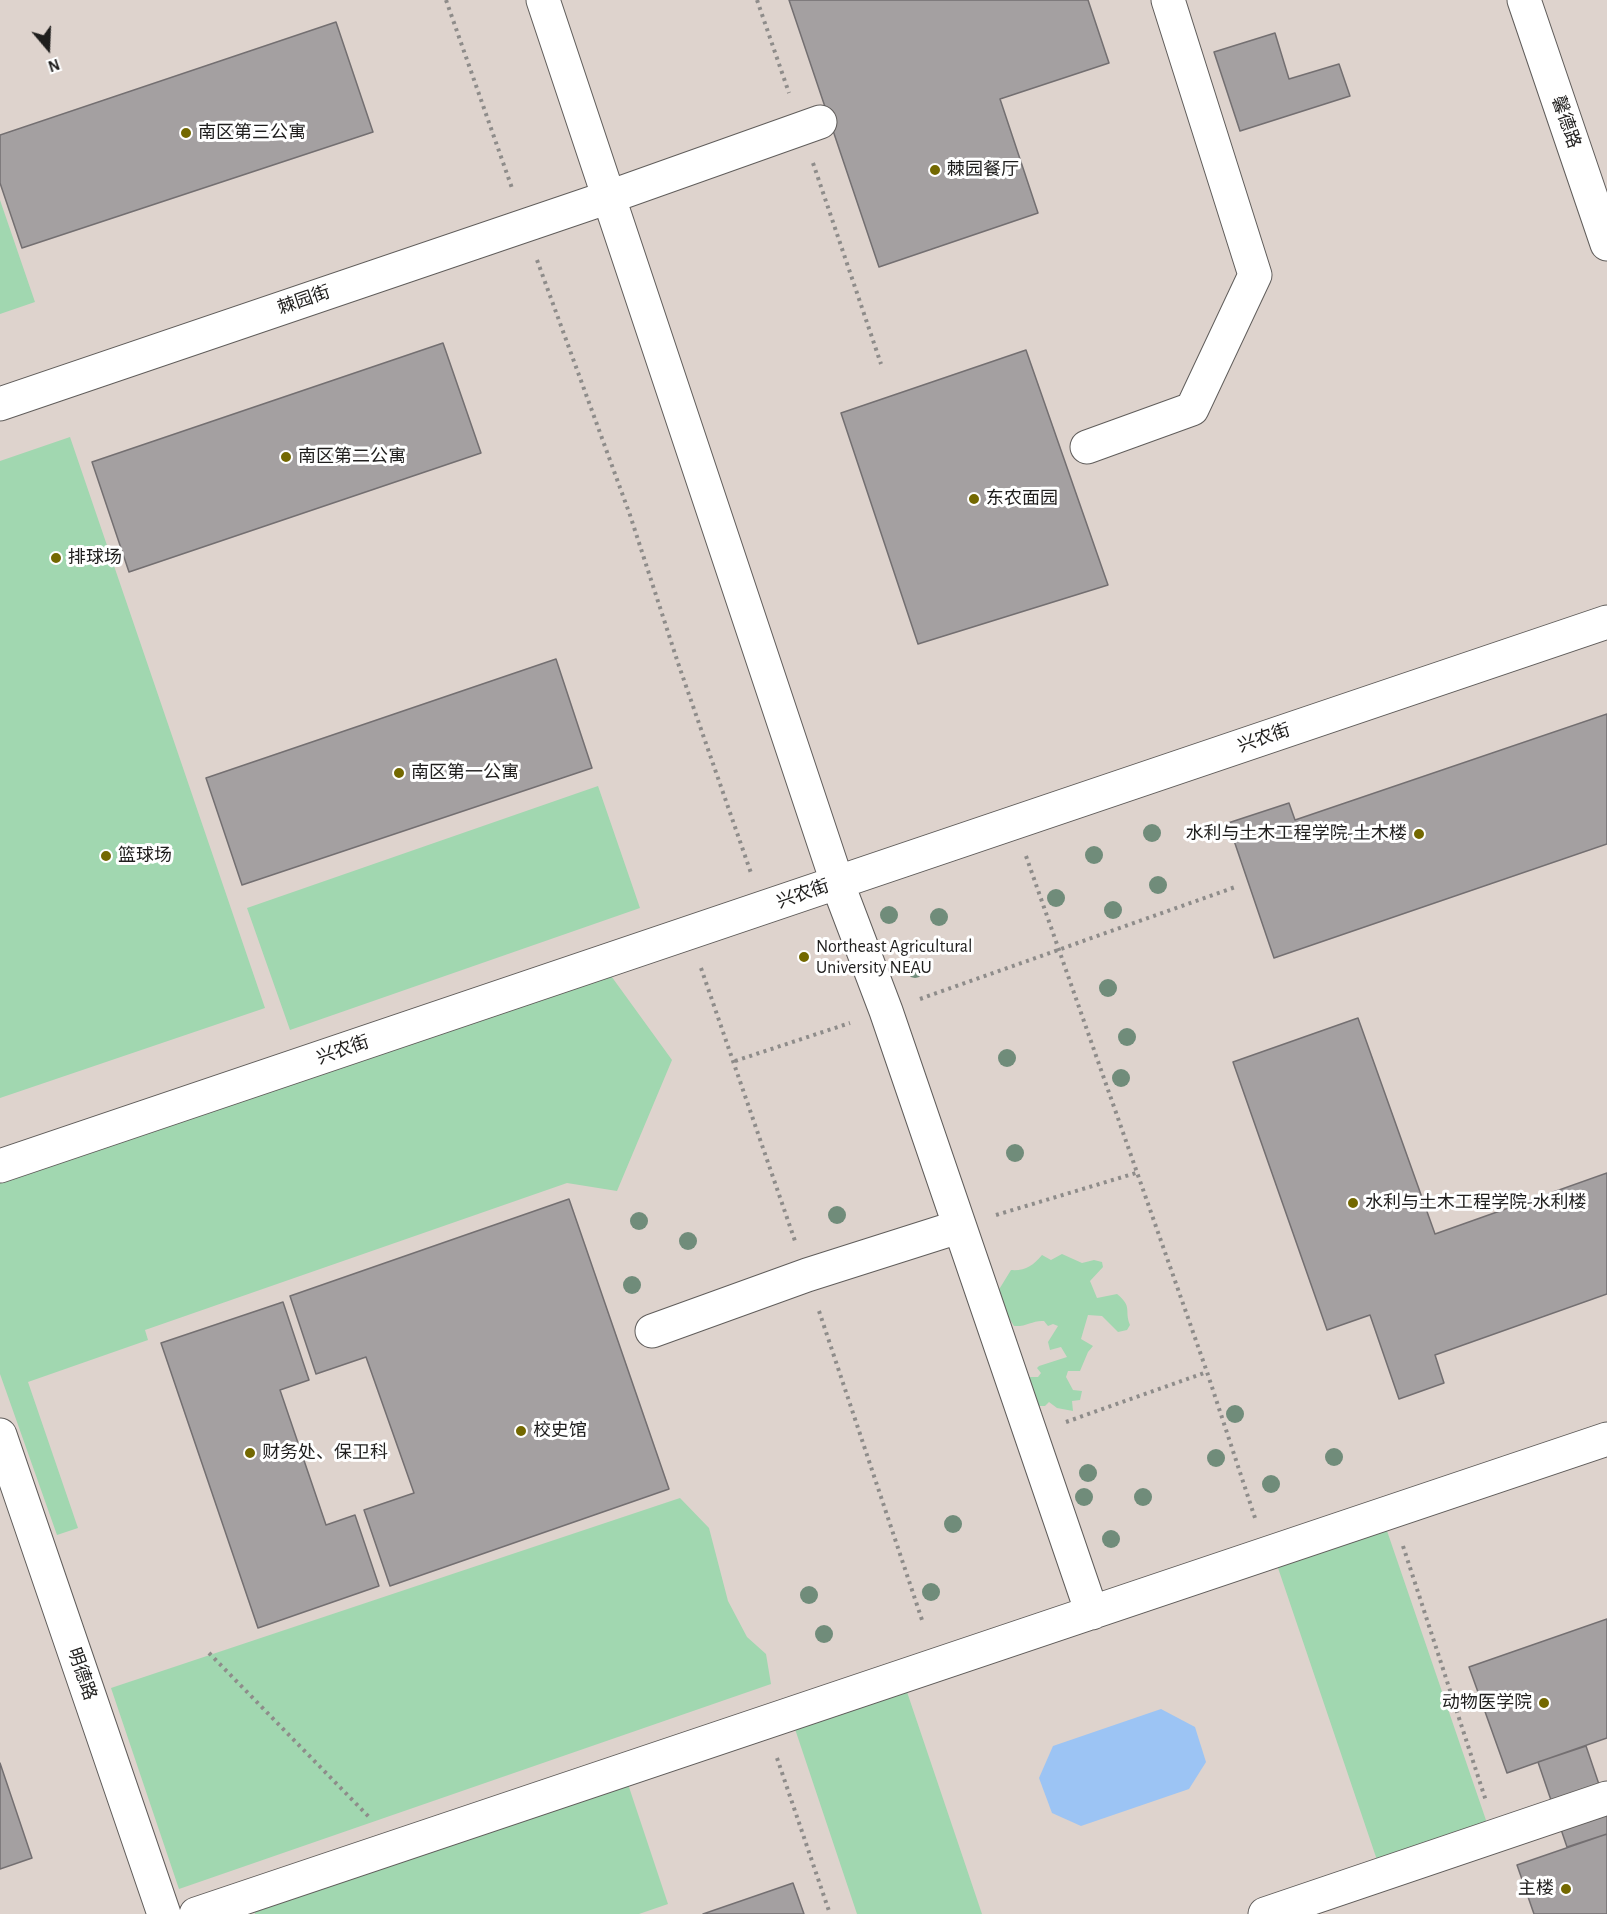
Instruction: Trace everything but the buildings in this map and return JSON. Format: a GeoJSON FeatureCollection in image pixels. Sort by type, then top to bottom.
{"type":"FeatureCollection","features":[{"type":"Feature","properties":{"kind":"street"},"geometry":{"type":"LineString","coordinates":[[543,0],[837,882],[886,1011],[958,1227],[1092,1613]]}},
{"type":"Feature","properties":{"kind":"street"},"geometry":{"type":"LineString","coordinates":[[1087,447],[1192,410],[1255,275],[1168,0]]}},
{"type":"Feature","properties":{"kind":"street","name":"馨德路"},"geometry":{"type":"LineString","coordinates":[[1524,0],[1607,244]]}},
{"type":"Feature","properties":{"kind":"street","name":"棘园街"},"geometry":{"type":"LineString","coordinates":[[0,404],[609,197],[810,125]]}},
{"type":"Feature","properties":{"kind":"street","name":"兴农街"},"geometry":{"type":"LineString","coordinates":[[0,1166],[1607,621]]}},
{"type":"Feature","properties":{"kind":"street"},"geometry":{"type":"LineString","coordinates":[[652,1331],[807,1275],[958,1227]]}},
{"type":"Feature","properties":{"kind":"street","name":"明德路"},"geometry":{"type":"LineString","coordinates":[[0,1435],[164,1914]]}},
{"type":"Feature","properties":{"kind":"street"},"geometry":{"type":"LineString","coordinates":[[196,1914],[1607,1440]]}},
{"type":"Feature","properties":{"kind":"street"},"geometry":{"type":"LineString","coordinates":[[1265,1914],[1607,1798]]}},
{"type":"Feature","properties":{"kind":"path"},"geometry":{"type":"LineString","coordinates":[[446,0],[630,515],[678,663],[764,908]]}},
{"type":"Feature","properties":{"kind":"path"},"geometry":{"type":"LineString","coordinates":[[757,0],[810,125],[880,364]]}},
{"type":"Feature","properties":{"kind":"path"},"geometry":{"type":"LineString","coordinates":[[1014,822],[1207,1372],[1266,1553]]}},
{"type":"Feature","properties":{"kind":"path"},"geometry":{"type":"LineString","coordinates":[[734,1062],[886,1011],[1238,886]]}},
{"type":"Feature","properties":{"kind":"path"},"geometry":{"type":"LineString","coordinates":[[958,1227],[1136,1173]]}},
{"type":"Feature","properties":{"kind":"path"},"geometry":{"type":"LineString","coordinates":[[1030,1434],[1207,1372]]}},
{"type":"Feature","properties":{"kind":"path"},"geometry":{"type":"LineString","coordinates":[[1391,1511],[1497,1836]]}},
{"type":"Feature","properties":{"kind":"path"},"geometry":{"type":"LineString","coordinates":[[209,1653],[398,1846]]}},
{"type":"Feature","properties":{"kind":"path"},"geometry":{"type":"LineString","coordinates":[[765,1723],[830,1914]]}},
{"type":"Feature","properties":{"kind":"shaded area","name":"Northeast Agricultural University NEAU"},"geometry":{"type":"Polygon","coordinates":[[[0,0],[1607,0],[1607,1914],[0,1914],[0,0]]]}},
{"type":"Feature","properties":{"kind":"green space"},"geometry":{"type":"Polygon","coordinates":[[[0,200],[35,302],[0,314],[0,200]]]}},
{"type":"Feature","properties":{"kind":"green space","name":"篮球场"},"geometry":{"type":"Polygon","coordinates":[[[70,437],[265,1008],[0,1098],[0,461],[70,437]]]}},
{"type":"Feature","properties":{"kind":"green space"},"geometry":{"type":"Polygon","coordinates":[[[598,786],[640,908],[290,1030],[247,908],[598,786]]]}},
{"type":"Feature","properties":{"kind":"green space"},"geometry":{"type":"Polygon","coordinates":[[[601,962],[672,1060],[617,1191],[567,1183],[145,1330],[148,1340],[28,1382],[78,1528],[57,1535],[0,1374],[0,1166],[601,962]]]}},
{"type":"Feature","properties":{"kind":"green space"},"geometry":{"type":"Polygon","coordinates":[[[1062,1254],[1082,1263],[1094,1260],[1102,1262],[1103,1267],[1090,1281],[1097,1298],[1117,1294],[1122,1298],[1127,1306],[1130,1325],[1127,1330],[1118,1332],[1102,1316],[1088,1315],[1081,1339],[1093,1346],[1080,1371],[1068,1371],[1066,1377],[1073,1390],[1082,1391],[1080,1400],[1072,1401],[1073,1411],[1057,1408],[1049,1402],[1045,1406],[1037,1406],[1028,1377],[1038,1377],[1041,1373],[1037,1368],[1039,1366],[1067,1357],[1061,1347],[1050,1350],[1048,1342],[1058,1326],[1053,1324],[1048,1326],[1044,1321],[1040,1321],[1014,1326],[995,1296],[1011,1270],[1028,1267],[1042,1255],[1051,1260],[1062,1254]]]}},
{"type":"Feature","properties":{"kind":"green space"},"geometry":{"type":"Polygon","coordinates":[[[680,1498],[709,1528],[728,1601],[747,1637],[766,1654],[771,1684],[179,1889],[111,1688],[680,1498]]]}},
{"type":"Feature","properties":{"kind":"green space"},"geometry":{"type":"Polygon","coordinates":[[[1385,1525],[1488,1826],[1378,1863],[1276,1562],[1385,1525]]]}},
{"type":"Feature","properties":{"kind":"green space"},"geometry":{"type":"Polygon","coordinates":[[[905,1686],[982,1914],[857,1914],[793,1723],[905,1686]]]}},
{"type":"Feature","properties":{"kind":"green space"},"geometry":{"type":"Polygon","coordinates":[[[627,1781],[668,1904],[639,1914],[255,1914],[254,1910],[627,1781]]]}},
{"type":"Feature","properties":{"kind":"water"},"geometry":{"type":"Polygon","coordinates":[[[1161,1709],[1195,1727],[1206,1762],[1189,1789],[1081,1826],[1052,1813],[1039,1778],[1053,1746],[1161,1709]]]}},
{"type":"Feature","properties":{"kind":"place","name":"南区第三公寓"},"geometry":{"type":"Point","coordinates":[186,133]}},
{"type":"Feature","properties":{"kind":"place","name":"棘园餐厅"},"geometry":{"type":"Point","coordinates":[935,170]}},
{"type":"Feature","properties":{"kind":"place","name":"南区第二公寓"},"geometry":{"type":"Point","coordinates":[286,457]}},
{"type":"Feature","properties":{"kind":"place","name":"东农面园"},"geometry":{"type":"Point","coordinates":[974,499]}},
{"type":"Feature","properties":{"kind":"place","name":"排球场"},"geometry":{"type":"Point","coordinates":[56,558]}},
{"type":"Feature","properties":{"kind":"place","name":"南区第一公寓"},"geometry":{"type":"Point","coordinates":[399,773]}},
{"type":"Feature","properties":{"kind":"place","name":"水利与土木工程学院-土木楼"},"geometry":{"type":"Point","coordinates":[1419,834]}},
{"type":"Feature","properties":{"kind":"place","name":"篮球场"},"geometry":{"type":"Point","coordinates":[106,856]}},
{"type":"Feature","properties":{"kind":"place","name":"Northeast Agricultural University NEAU"},"geometry":{"type":"Point","coordinates":[804,957]}},
{"type":"Feature","properties":{"kind":"place","name":"水利与土木工程学院-水利楼"},"geometry":{"type":"Point","coordinates":[1353,1203]}},
{"type":"Feature","properties":{"kind":"place","name":"校史馆"},"geometry":{"type":"Point","coordinates":[521,1431]}},
{"type":"Feature","properties":{"kind":"place","name":"财务处、保卫科"},"geometry":{"type":"Point","coordinates":[250,1453]}},
{"type":"Feature","properties":{"kind":"place","name":"动物医学院"},"geometry":{"type":"Point","coordinates":[1544,1703]}},
{"type":"Feature","properties":{"kind":"place","name":"主楼"},"geometry":{"type":"Point","coordinates":[1566,1889]}}]}
